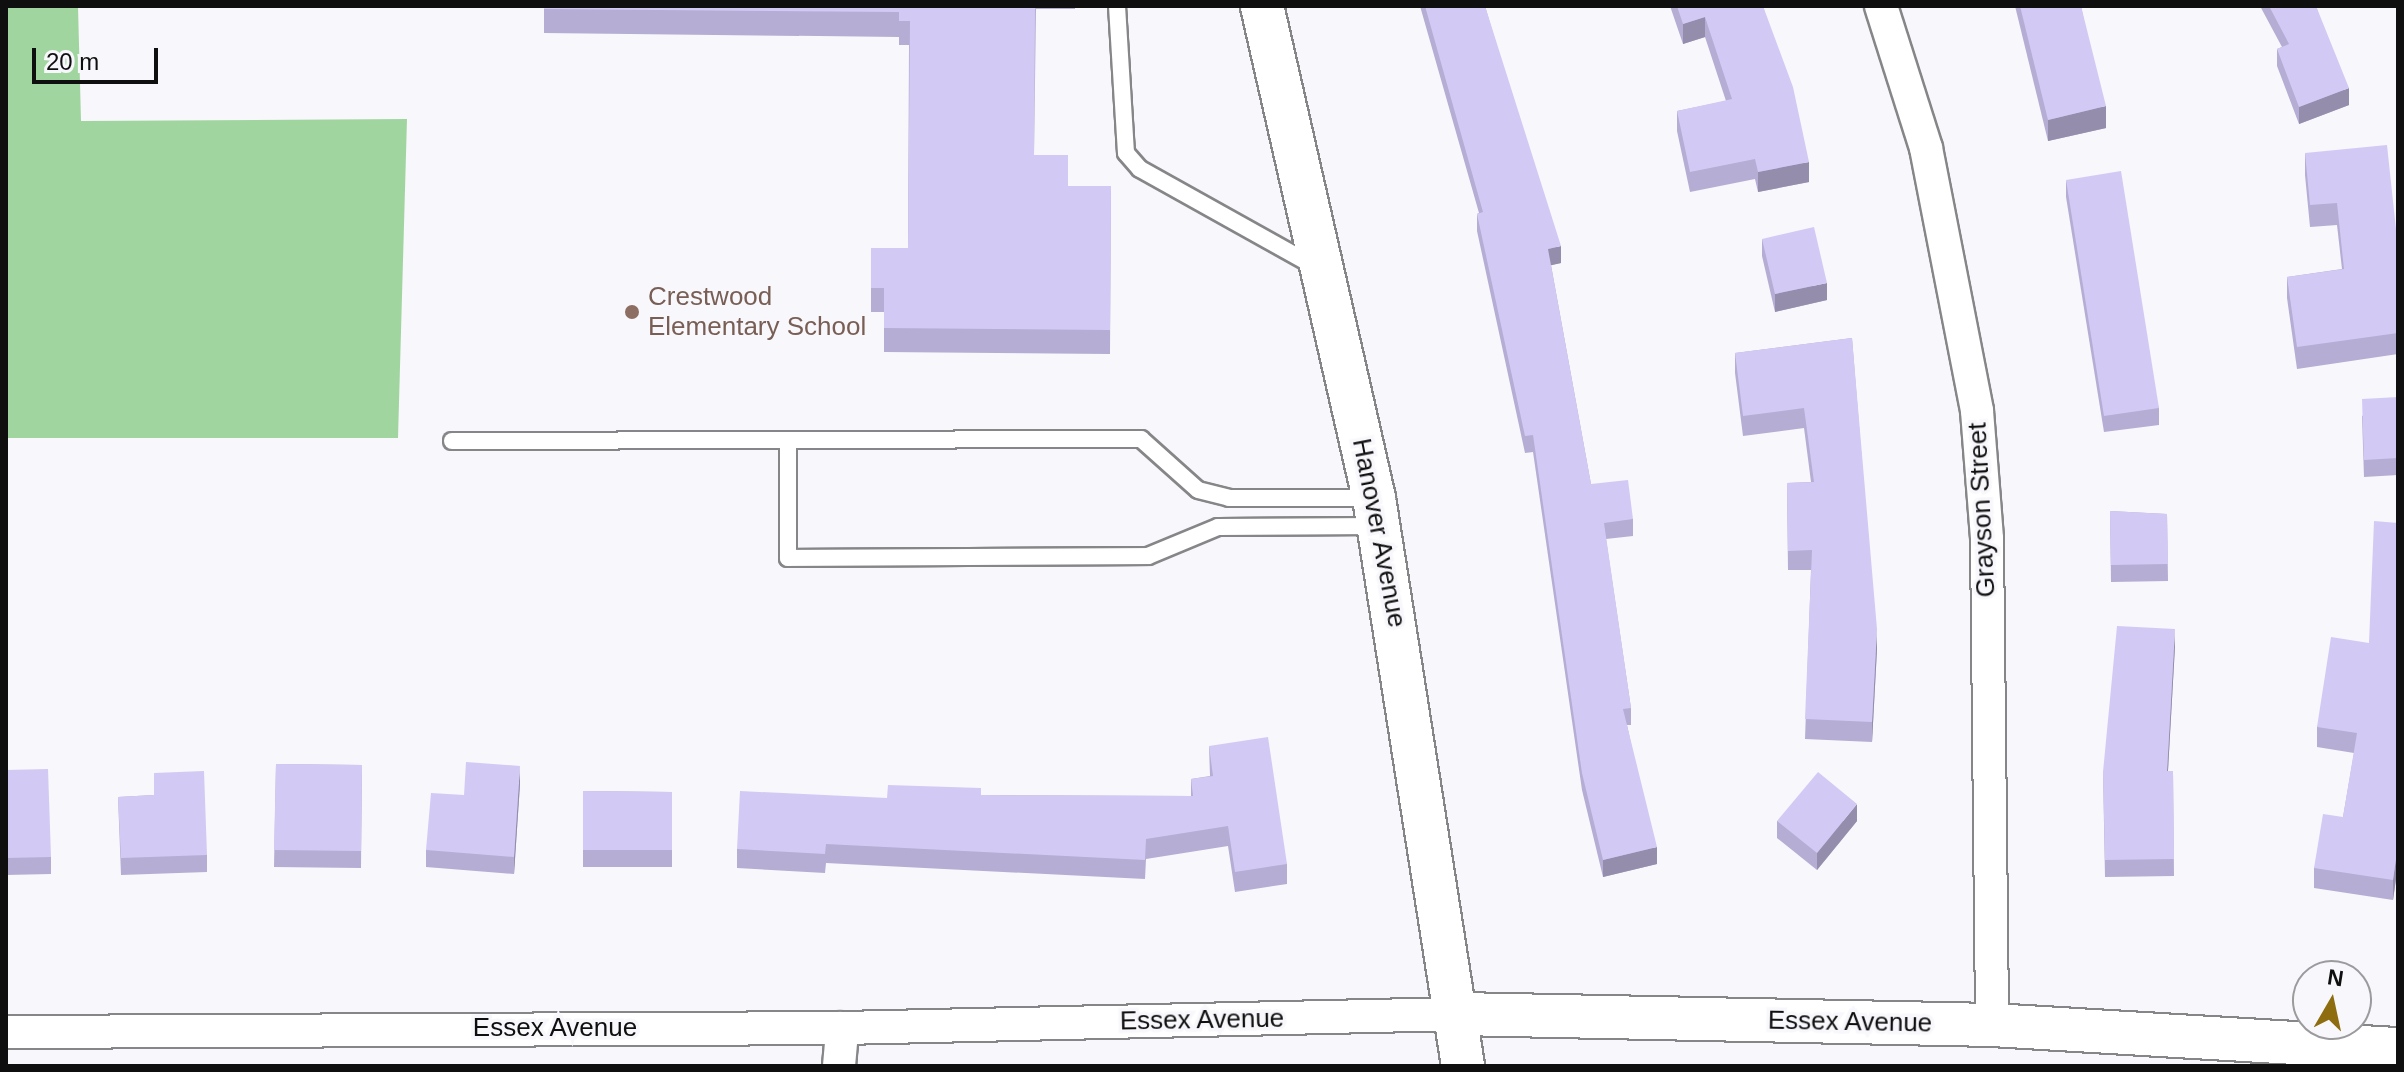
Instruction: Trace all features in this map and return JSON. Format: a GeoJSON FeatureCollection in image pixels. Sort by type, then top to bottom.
{"type":"FeatureCollection","features":[{"type":"Feature","properties":{"kind":"street","name":"Hanover Avenue"},"geometry":{"type":"LineString","coordinates":[[1262,6],[1326,273],[1377,512],[1459,1014],[1463,1066]]}},
{"type":"Feature","properties":{"kind":"street","name":"Grayson Street"},"geometry":{"type":"LineString","coordinates":[[1881,6],[1926,148],[1977,411],[1987,539],[1992,1025]]}},
{"type":"Feature","properties":{"kind":"street","name":"Essex Avenue"},"geometry":{"type":"LineString","coordinates":[[6,1032],[842,1028],[1459,1014],[1992,1025],[2398,1049]]}},
{"type":"Feature","properties":{"kind":"street"},"geometry":{"type":"LineString","coordinates":[[839,1066],[842,1028]]}},
{"type":"Feature","properties":{"kind":"lane"},"geometry":{"type":"LineString","coordinates":[[1117,6],[1126,153],[1140,169],[1326,273]]}},
{"type":"Feature","properties":{"kind":"lane"},"geometry":{"type":"LineString","coordinates":[[452,441],[1141,439],[1198,490],[1229,498],[1377,512]]}},
{"type":"Feature","properties":{"kind":"lane"},"geometry":{"type":"LineString","coordinates":[[788,442],[788,558],[1148,556],[1218,527],[1377,512]]}},
{"type":"Feature","properties":{"kind":"green space"},"geometry":{"type":"Polygon","coordinates":[[[6,6],[78,6],[81,121],[407,119],[398,438],[6,438],[6,6]]]}},
{"type":"Feature","properties":{"kind":"building"},"geometry":{"type":"Polygon","coordinates":[[[544,6],[1035,6],[1034,155],[1068,155],[1068,186],[1111,186],[1110,330],[884,328],[884,288],[871,288],[871,248],[908,248],[910,21],[899,21],[899,12],[544,9],[544,6]]]}},
{"type":"Feature","properties":{"kind":"building"},"geometry":{"type":"Polygon","coordinates":[[[1425,6],[1485,6],[1561,246],[1548,249],[1591,484],[1628,480],[1633,519],[1604,523],[1631,708],[1623,709],[1657,847],[1603,860],[1582,773],[1533,435],[1525,436],[1477,214],[1483,212],[1425,6]]]}},
{"type":"Feature","properties":{"kind":"building"},"geometry":{"type":"Polygon","coordinates":[[[1677,6],[1763,6],[1793,87],[1809,162],[1758,172],[1755,159],[1690,172],[1677,111],[1732,99],[1705,17],[1683,24],[1677,6]]]}},
{"type":"Feature","properties":{"kind":"building"},"geometry":{"type":"Polygon","coordinates":[[[2020,6],[2081,6],[2106,106],[2048,120],[2020,6]]]}},
{"type":"Feature","properties":{"kind":"building"},"geometry":{"type":"Polygon","coordinates":[[[2269,6],[2316,6],[2349,88],[2299,107],[2277,49],[2289,44],[2269,6]]]}},
{"type":"Feature","properties":{"kind":"building"},"geometry":{"type":"Polygon","coordinates":[[[2387,145],[2398,248],[2398,333],[2297,347],[2287,277],[2344,269],[2337,203],[2310,205],[2305,153],[2387,145]]]}},
{"type":"Feature","properties":{"kind":"building"},"geometry":{"type":"Polygon","coordinates":[[[2121,171],[2159,408],[2104,416],[2066,180],[2121,171]]]}},
{"type":"Feature","properties":{"kind":"building"},"geometry":{"type":"Polygon","coordinates":[[[1814,227],[1827,283],[1775,294],[1762,239],[1814,227]]]}},
{"type":"Feature","properties":{"kind":"building"},"geometry":{"type":"Polygon","coordinates":[[[1852,338],[1877,629],[1872,722],[1805,719],[1812,550],[1788,551],[1787,483],[1814,482],[1804,408],[1743,416],[1735,353],[1852,338]]]}},
{"type":"Feature","properties":{"kind":"building"},"geometry":{"type":"Polygon","coordinates":[[[2398,397],[2398,458],[2364,460],[2362,399],[2398,397]]]}},
{"type":"Feature","properties":{"kind":"building"},"geometry":{"type":"Polygon","coordinates":[[[2110,511],[2167,514],[2168,564],[2111,565],[2110,511]]]}},
{"type":"Feature","properties":{"kind":"building"},"geometry":{"type":"Polygon","coordinates":[[[2374,521],[2398,523],[2398,845],[2393,880],[2314,868],[2323,814],[2343,817],[2357,733],[2317,727],[2331,637],[2369,643],[2374,521]]]}},
{"type":"Feature","properties":{"kind":"building"},"geometry":{"type":"Polygon","coordinates":[[[2117,626],[2175,629],[2167,771],[2173,771],[2174,859],[2105,860],[2103,772],[2117,626]]]}},
{"type":"Feature","properties":{"kind":"building"},"geometry":{"type":"Polygon","coordinates":[[[1268,737],[1287,864],[1235,872],[1228,826],[1146,839],[1145,860],[826,844],[825,854],[737,849],[740,791],[887,798],[888,785],[981,788],[981,795],[1193,796],[1191,779],[1213,776],[1209,746],[1268,737]]]}},
{"type":"Feature","properties":{"kind":"building"},"geometry":{"type":"Polygon","coordinates":[[[466,762],[520,766],[514,857],[426,850],[431,793],[464,795],[466,762]]]}},
{"type":"Feature","properties":{"kind":"building"},"geometry":{"type":"Polygon","coordinates":[[[276,764],[362,765],[361,851],[274,850],[276,764]]]}},
{"type":"Feature","properties":{"kind":"building"},"geometry":{"type":"Polygon","coordinates":[[[48,769],[51,857],[6,858],[6,770],[48,769]]]}},
{"type":"Feature","properties":{"kind":"building"},"geometry":{"type":"Polygon","coordinates":[[[204,771],[207,855],[121,858],[118,797],[154,795],[154,773],[204,771]]]}},
{"type":"Feature","properties":{"kind":"building"},"geometry":{"type":"Polygon","coordinates":[[[1818,772],[1857,804],[1817,853],[1777,821],[1818,772]]]}},
{"type":"Feature","properties":{"kind":"building"},"geometry":{"type":"Polygon","coordinates":[[[583,791],[672,792],[672,850],[583,850],[583,791]]]}},
{"type":"Feature","properties":{"kind":"place","name":"Crestwood Elementary School"},"geometry":{"type":"Point","coordinates":[632,312]}}]}
